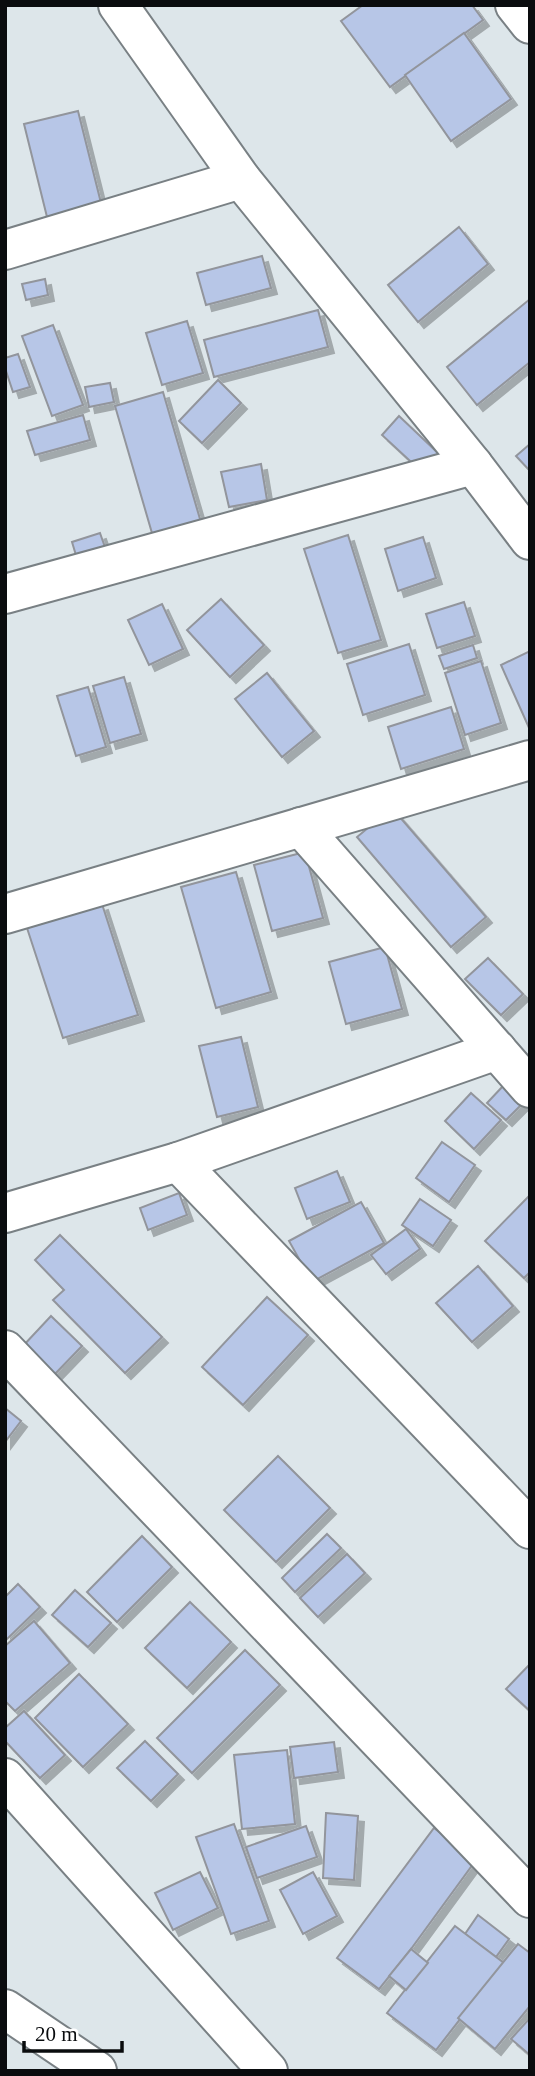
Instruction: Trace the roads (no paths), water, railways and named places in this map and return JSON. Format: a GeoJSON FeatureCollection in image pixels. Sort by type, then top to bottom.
{"type":"FeatureCollection","features":[{"type":"Feature","properties":{"kind":"street"},"geometry":{"type":"LineString","coordinates":[[118,5],[241,178],[473,465],[530,540]]}},
{"type":"Feature","properties":{"kind":"street"},"geometry":{"type":"LineString","coordinates":[[515,5],[530,24]]}},
{"type":"Feature","properties":{"kind":"street"},"geometry":{"type":"LineString","coordinates":[[5,250],[241,178]]}},
{"type":"Feature","properties":{"kind":"street"},"geometry":{"type":"LineString","coordinates":[[5,594],[473,465]]}},
{"type":"Feature","properties":{"kind":"street"},"geometry":{"type":"LineString","coordinates":[[5,914],[530,760]]}},
{"type":"Feature","properties":{"kind":"street"},"geometry":{"type":"LineString","coordinates":[[301,827],[530,1088]]}},
{"type":"Feature","properties":{"kind":"street"},"geometry":{"type":"LineString","coordinates":[[5,1213],[178,1162],[497,1050]]}},
{"type":"Feature","properties":{"kind":"street"},"geometry":{"type":"LineString","coordinates":[[178,1162],[530,1529]]}},
{"type":"Feature","properties":{"kind":"street"},"geometry":{"type":"LineString","coordinates":[[5,1350],[530,1898]]}},
{"type":"Feature","properties":{"kind":"street"},"geometry":{"type":"LineString","coordinates":[[5,1778],[20,1815],[268,2071]]}},
{"type":"Feature","properties":{"kind":"street"},"geometry":{"type":"LineString","coordinates":[[5,2009],[97,2071]]}}]}
